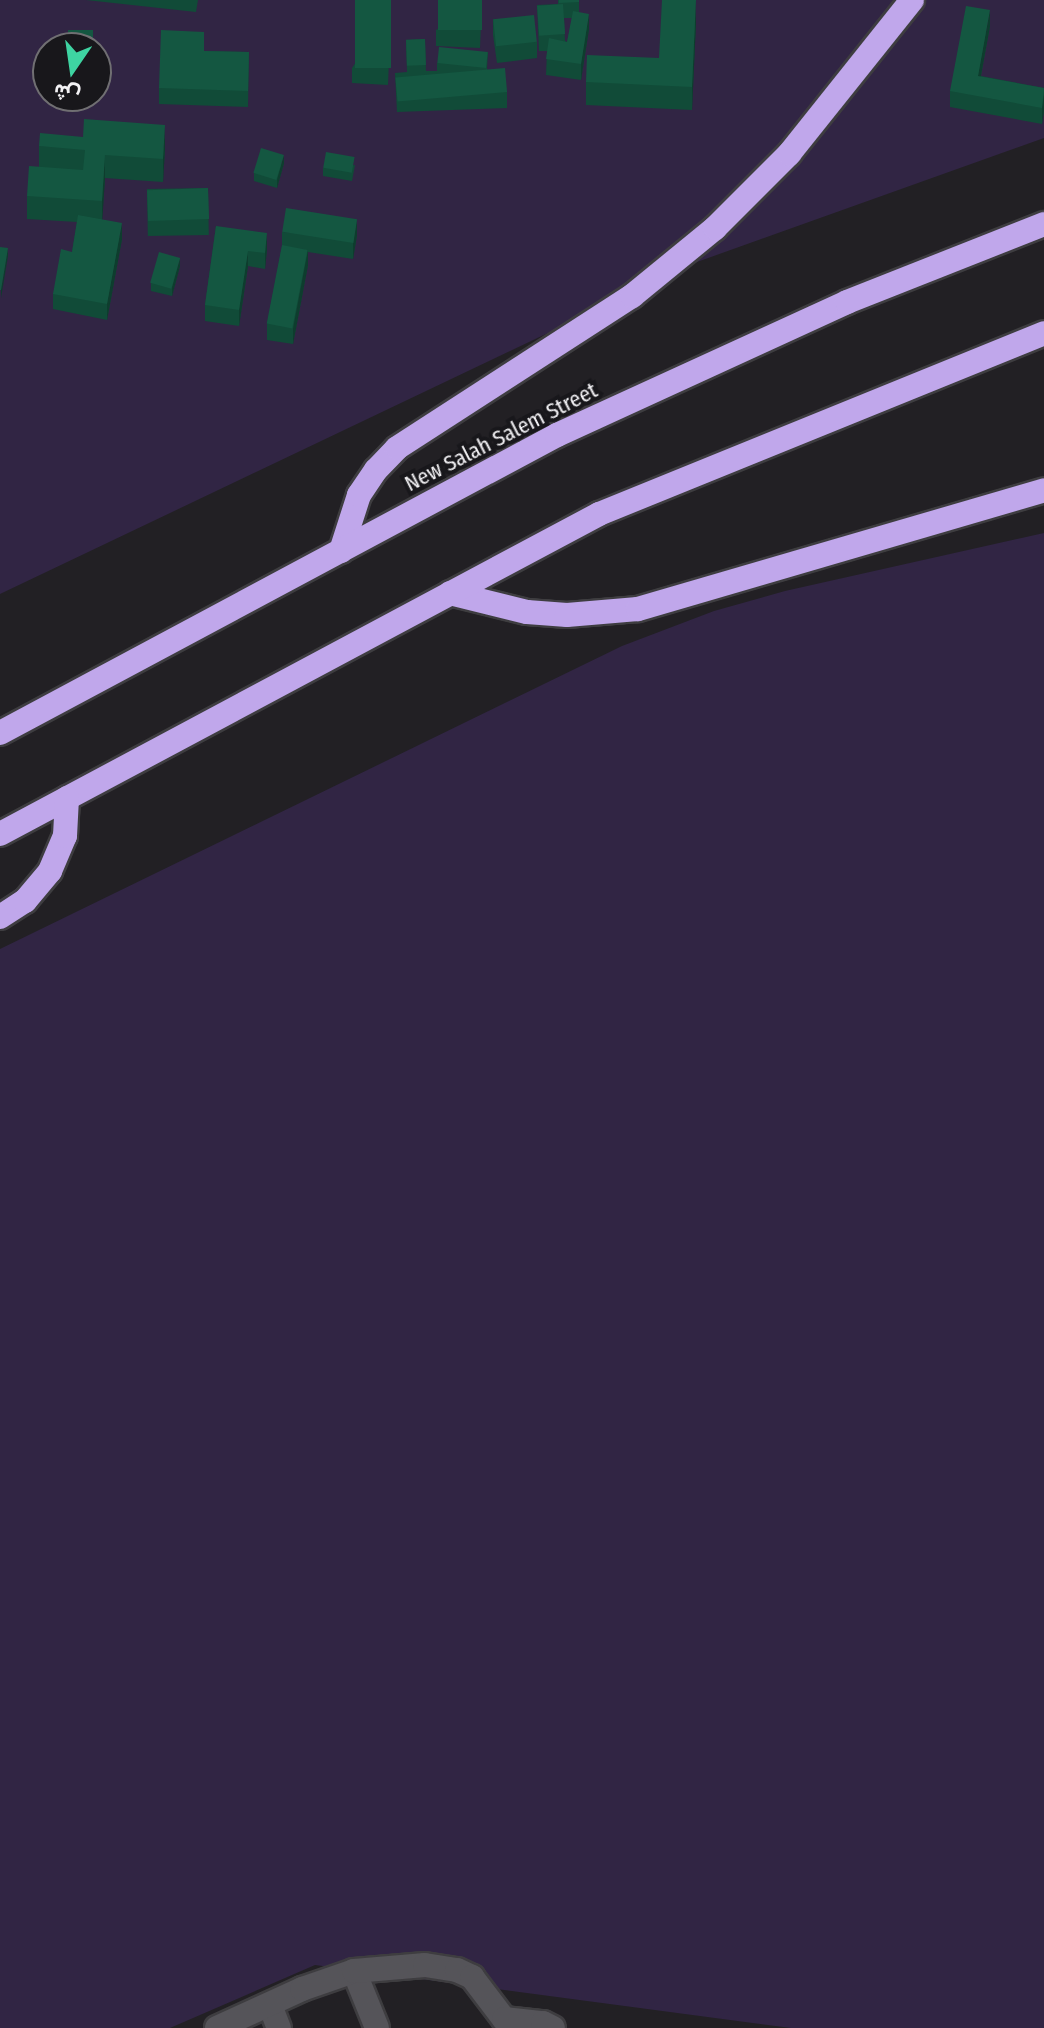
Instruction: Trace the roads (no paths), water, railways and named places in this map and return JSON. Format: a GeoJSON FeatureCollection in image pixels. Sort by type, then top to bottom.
{"type":"FeatureCollection","features":[{"type":"Feature","properties":{"kind":"highway"},"geometry":{"type":"LineString","coordinates":[[341,551],[359,495],[376,470],[397,448],[632,296],[715,228],[789,154],[912,0]]}},
{"type":"Feature","properties":{"kind":"highway","name":"New Salah Salem Street"},"geometry":{"type":"LineString","coordinates":[[0,733],[557,435],[847,302],[1044,224]]}},
{"type":"Feature","properties":{"kind":"highway"},"geometry":{"type":"LineString","coordinates":[[0,834],[599,514],[1044,333]]}},
{"type":"Feature","properties":{"kind":"highway"},"geometry":{"type":"LineString","coordinates":[[450,593],[527,612],[567,615],[638,609],[1044,490]]}},
{"type":"Feature","properties":{"kind":"highway"},"geometry":{"type":"LineString","coordinates":[[0,917],[25,901],[50,871],[65,836],[67,798]]}},
{"type":"Feature","properties":{"kind":"street"},"geometry":{"type":"LineString","coordinates":[[217,2028],[354,1971],[425,1965],[449,1968],[472,1977],[504,2019],[543,2023],[553,2028]]}},
{"type":"Feature","properties":{"kind":"street"},"geometry":{"type":"LineString","coordinates":[[354,1971],[377,2028]]}},
{"type":"Feature","properties":{"kind":"street"},"geometry":{"type":"LineString","coordinates":[[472,1977],[490,2028]]}},
{"type":"Feature","properties":{"kind":"street"},"geometry":{"type":"LineString","coordinates":[[270,2005],[279,2028]]}}]}
